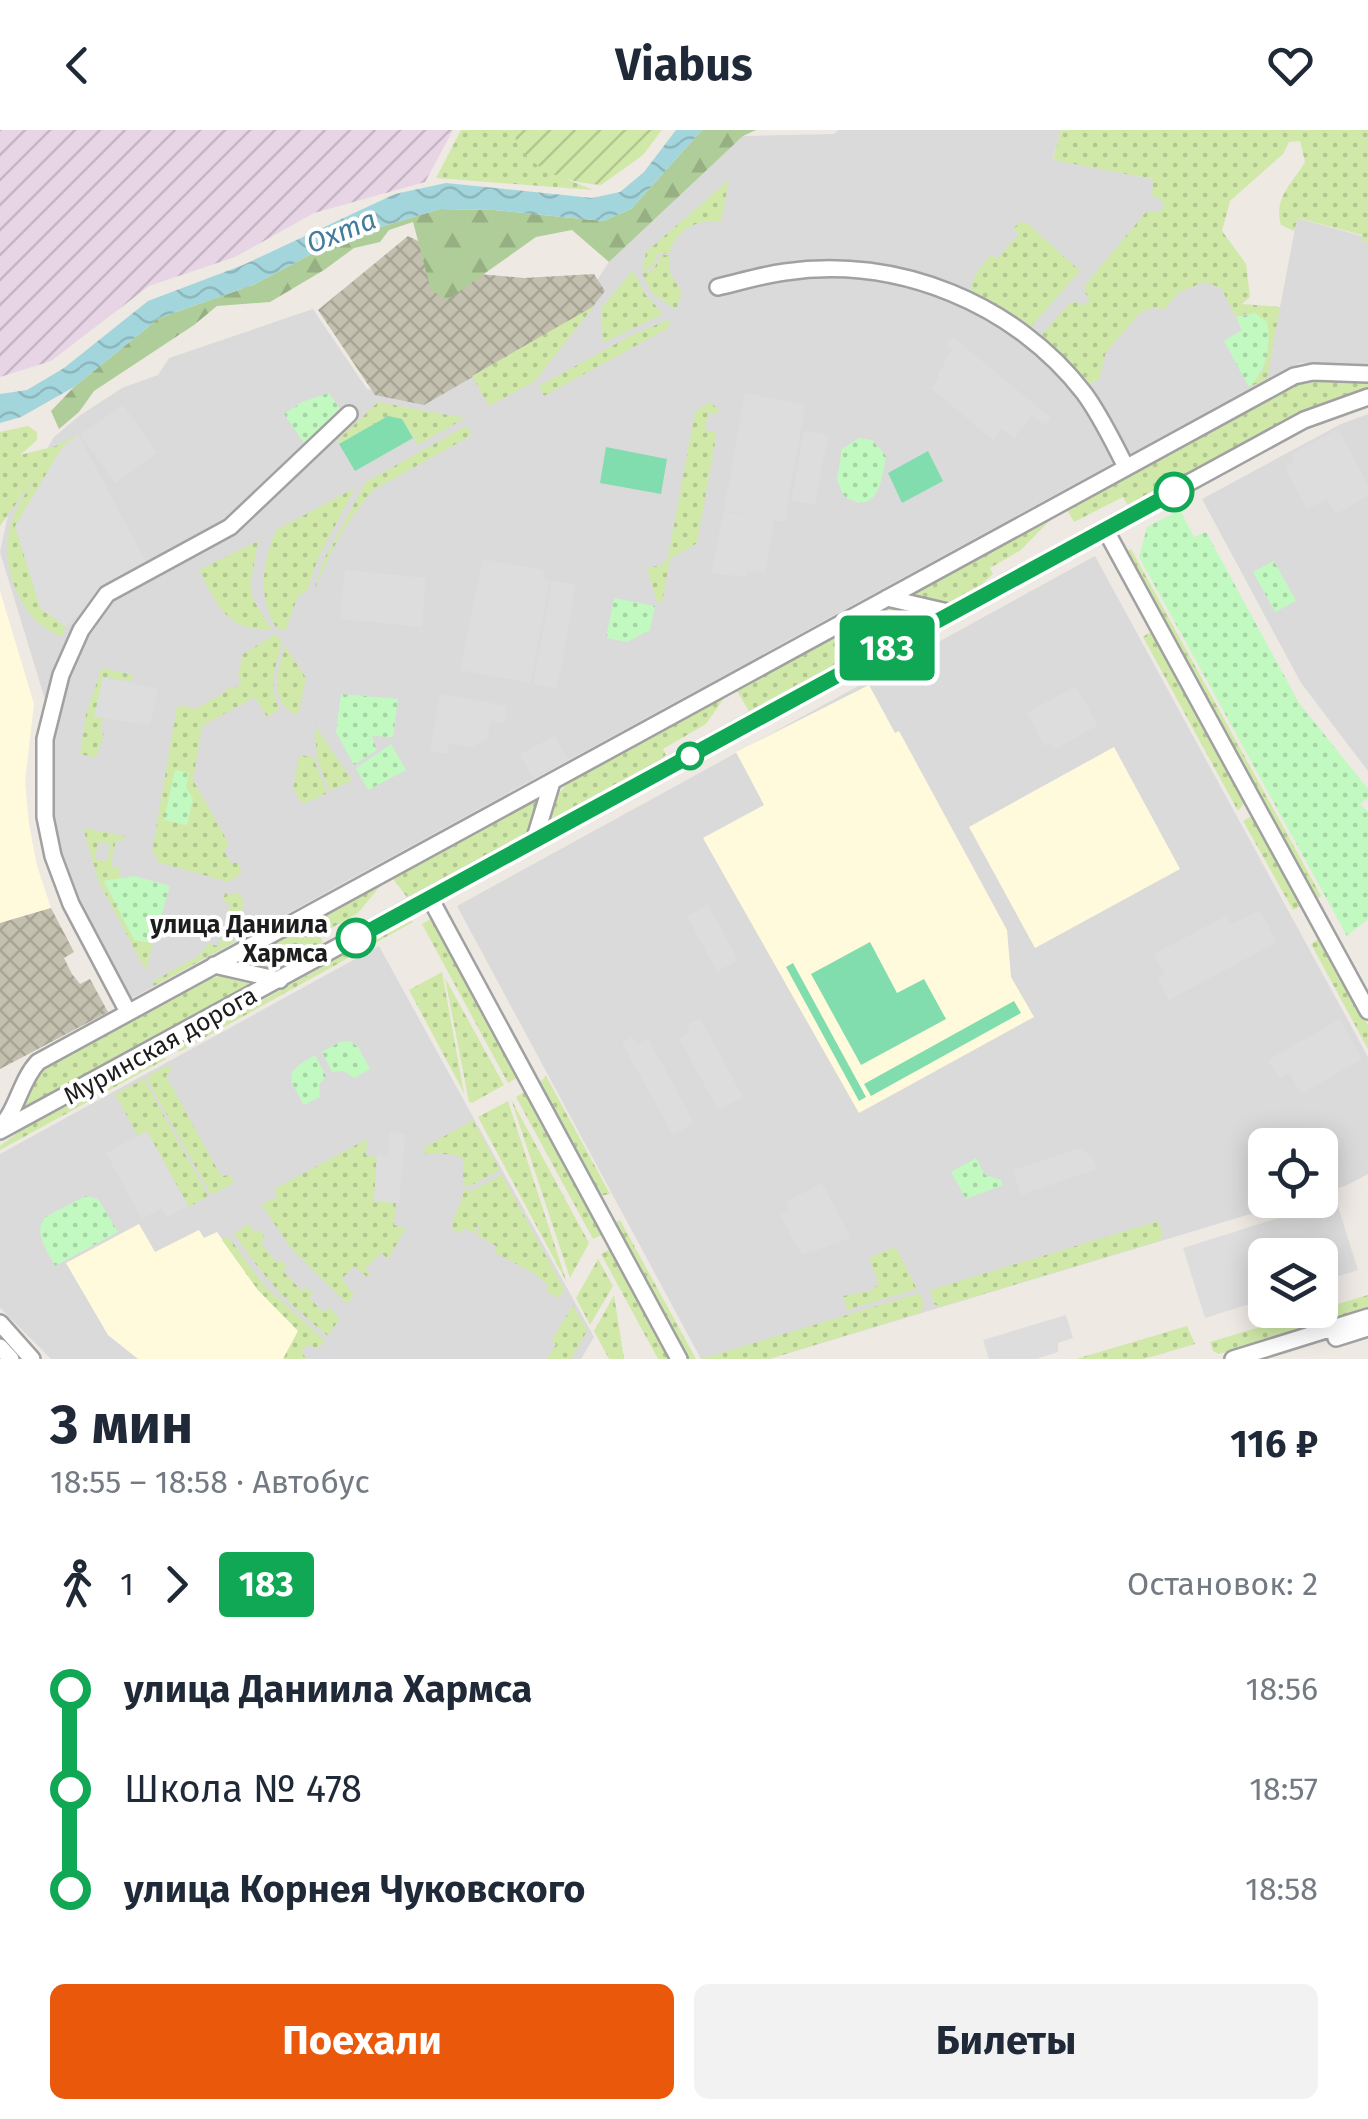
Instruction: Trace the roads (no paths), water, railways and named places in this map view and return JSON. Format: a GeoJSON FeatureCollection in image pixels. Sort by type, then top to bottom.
{"type":"FeatureCollection","features":[{"type":"Feature","properties":{"kind":"street"},"geometry":{"type":"LineString","coordinates":[[718,288],[788,271],[848,270],[906,278],[961,295],[1032,338],[1059,364],[1086,396],[1126,466]]}},
{"type":"Feature","properties":{"kind":"street"},"geometry":{"type":"LineString","coordinates":[[2,1130],[27,1074],[38,1062],[128,1012],[1294,376],[1312,372],[1368,374]]}},
{"type":"Feature","properties":{"kind":"street","name":"Муринская дорога"},"geometry":{"type":"LineString","coordinates":[[2,1130],[1304,420],[1368,396]]}},
{"type":"Feature","properties":{"kind":"street"},"geometry":{"type":"LineString","coordinates":[[128,1012],[71,904],[53,856],[44,797],[42,715],[89,616],[107,594],[230,528],[350,414]]}},
{"type":"Feature","properties":{"kind":"street"},"geometry":{"type":"LineString","coordinates":[[1105,529],[1368,1010]]}},
{"type":"Feature","properties":{"kind":"street"},"geometry":{"type":"LineString","coordinates":[[887,598],[952,612]]}},
{"type":"Feature","properties":{"kind":"street"},"geometry":{"type":"LineString","coordinates":[[534,841],[552,782]]}},
{"type":"Feature","properties":{"kind":"street"},"geometry":{"type":"LineString","coordinates":[[430,898],[679,1359]]}},
{"type":"Feature","properties":{"kind":"street"},"geometry":{"type":"LineString","coordinates":[[214,966],[280,980]]}},
{"type":"Feature","properties":{"kind":"street"},"geometry":{"type":"LineString","coordinates":[[1233,1359],[1368,1317]]}},
{"type":"Feature","properties":{"kind":"street"},"geometry":{"type":"LineString","coordinates":[[0,1323],[32,1359]]}},
{"type":"Feature","properties":{"kind":"street"},"geometry":{"type":"LineString","coordinates":[[1265,1359],[1368,1328]]}},
{"type":"Feature","properties":{"kind":"street"},"geometry":{"type":"LineString","coordinates":[[0,1347],[11,1359]]}},
{"type":"Feature","properties":{"kind":"water","name":"Охта"},"geometry":{"type":"Polygon","coordinates":[[[676,130],[702,130],[631,209],[603,221],[440,209],[338,240],[253,285],[159,318],[74,387],[21,417],[0,423],[0,394],[27,390],[64,368],[148,301],[243,265],[395,194],[446,183],[592,198],[620,192],[644,172],[676,130]]]}},
{"type":"Feature","properties":{"kind":"place","name":"улица Даниила Хармса"},"geometry":{"type":"Point","coordinates":[356,938]}}]}
